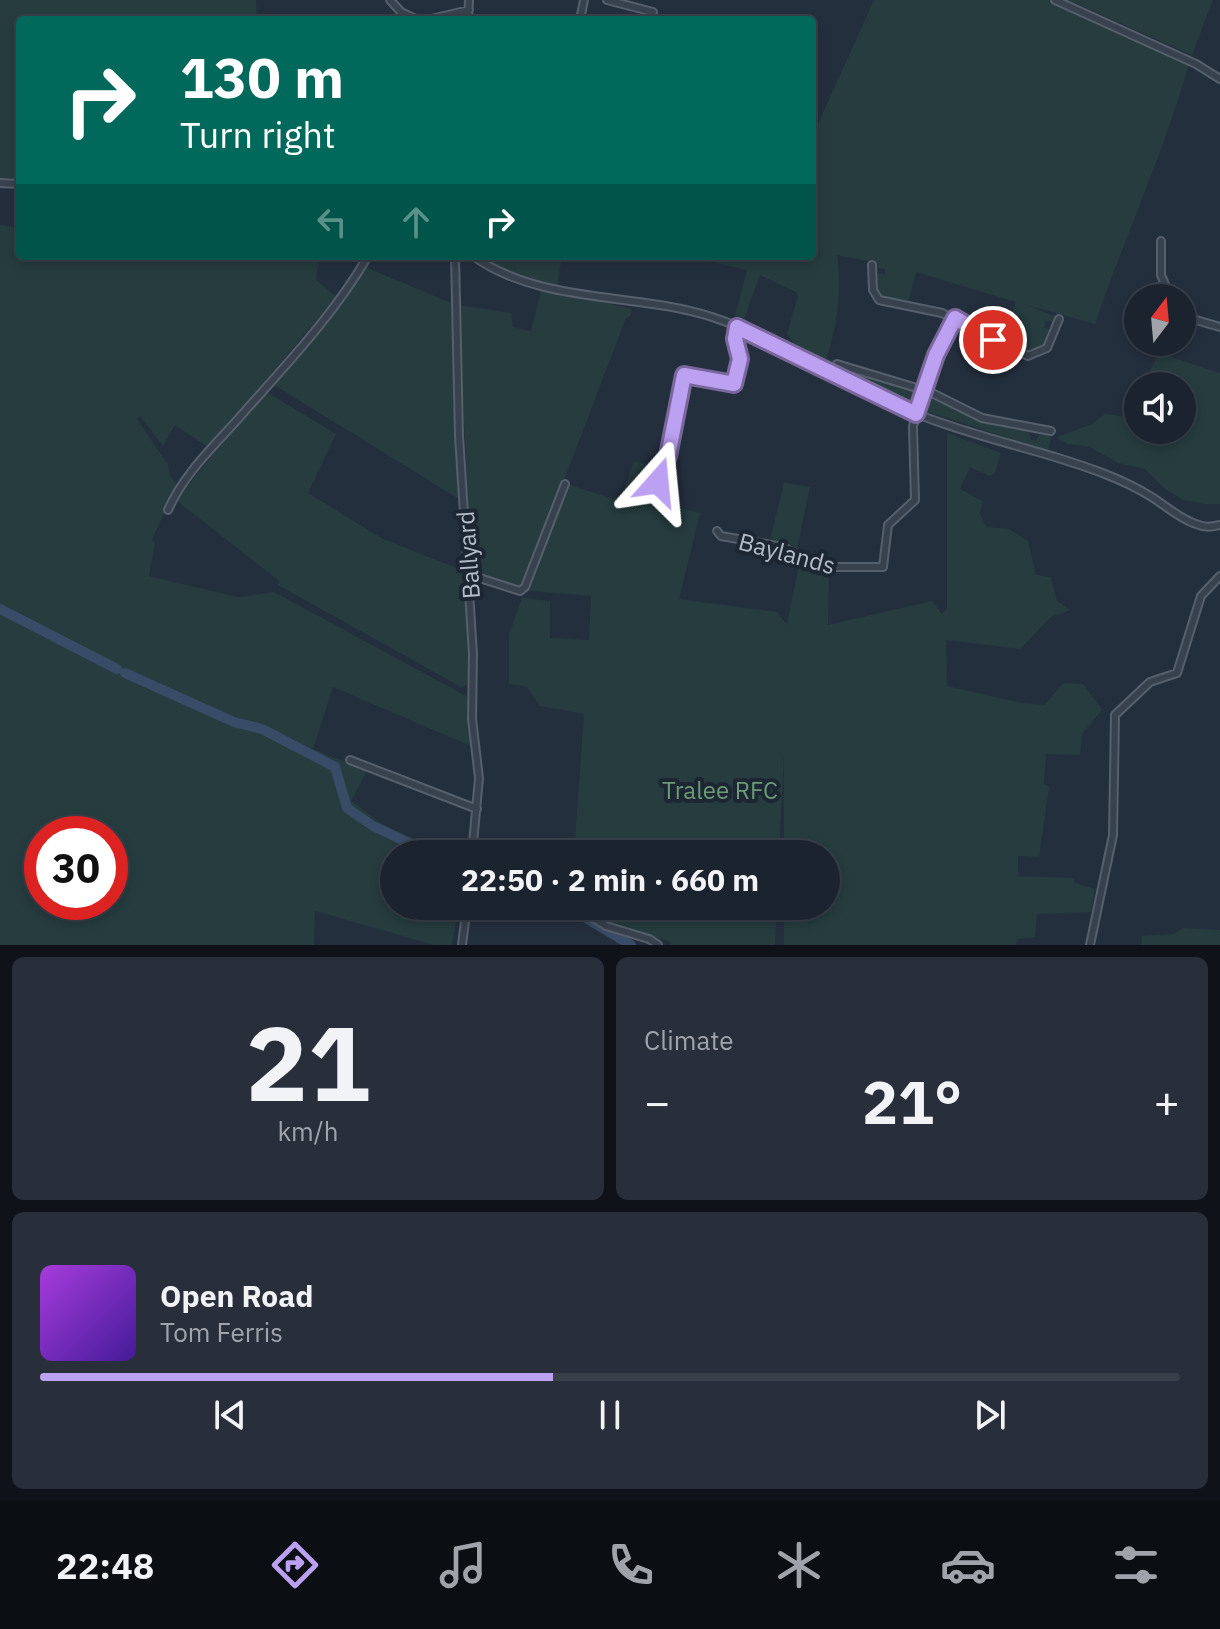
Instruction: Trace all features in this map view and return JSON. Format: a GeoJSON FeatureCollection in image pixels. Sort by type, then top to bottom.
{"type":"FeatureCollection","features":[{"type":"Feature","properties":{"kind":"street"},"geometry":{"type":"LineString","coordinates":[[390,0],[409,16]]}},
{"type":"Feature","properties":{"kind":"street"},"geometry":{"type":"LineString","coordinates":[[468,16],[469,0]]}},
{"type":"Feature","properties":{"kind":"street"},"geometry":{"type":"LineString","coordinates":[[607,0],[633,2],[653,12]]}},
{"type":"Feature","properties":{"kind":"street"},"geometry":{"type":"LineString","coordinates":[[1055,0],[1196,64],[1220,79]]}},
{"type":"Feature","properties":{"kind":"street"},"geometry":{"type":"LineString","coordinates":[[444,16],[469,10]]}},
{"type":"Feature","properties":{"kind":"street"},"geometry":{"type":"LineString","coordinates":[[1161,241],[1163,284]]}},
{"type":"Feature","properties":{"kind":"street"},"geometry":{"type":"LineString","coordinates":[[168,510],[179,484],[266,387],[342,294],[365,260]]}},
{"type":"Feature","properties":{"kind":"street","name":"Ballyard"},"geometry":{"type":"LineString","coordinates":[[455,260],[459,436],[470,575],[472,706],[479,778],[474,840]]}},
{"type":"Feature","properties":{"kind":"street"},"geometry":{"type":"LineString","coordinates":[[479,260],[501,274],[520,280],[570,292],[677,308],[737,327],[916,414],[1096,470],[1148,495],[1192,523],[1206,528],[1220,525]]}},
{"type":"Feature","properties":{"kind":"street"},"geometry":{"type":"LineString","coordinates":[[882,272],[872,268],[873,290],[879,300],[929,309],[955,318],[1028,356],[1047,348],[1059,319]]}},
{"type":"Feature","properties":{"kind":"street"},"geometry":{"type":"LineString","coordinates":[[916,414],[936,355],[955,318]]}},
{"type":"Feature","properties":{"kind":"street"},"geometry":{"type":"LineString","coordinates":[[1196,320],[1220,327]]}},
{"type":"Feature","properties":{"kind":"street"},"geometry":{"type":"LineString","coordinates":[[1046,326],[1056,330]]}},
{"type":"Feature","properties":{"kind":"street"},"geometry":{"type":"LineString","coordinates":[[732,394],[740,359],[735,339],[737,327]]}},
{"type":"Feature","properties":{"kind":"street"},"geometry":{"type":"LineString","coordinates":[[837,364],[925,391],[982,418],[1051,431]]}},
{"type":"Feature","properties":{"kind":"street"},"geometry":{"type":"LineString","coordinates":[[658,482],[668,456],[684,375],[734,384]]}},
{"type":"Feature","properties":{"kind":"street","name":"Baylands"},"geometry":{"type":"LineString","coordinates":[[717,531],[721,536],[783,547],[821,567],[880,569],[885,560],[888,525],[915,500],[913,426],[916,414]]}},
{"type":"Feature","properties":{"kind":"street"},"geometry":{"type":"LineString","coordinates":[[470,575],[520,591],[525,587],[565,484]]}},
{"type":"Feature","properties":{"kind":"street"},"geometry":{"type":"LineString","coordinates":[[1090,945],[1113,835],[1115,715],[1150,682],[1177,673],[1203,593],[1220,576]]}},
{"type":"Feature","properties":{"kind":"street"},"geometry":{"type":"LineString","coordinates":[[350,760],[477,809]]}},
{"type":"Feature","properties":{"kind":"street"},"geometry":{"type":"LineString","coordinates":[[462,945],[465,920]]}},
{"type":"Feature","properties":{"kind":"street"},"geometry":{"type":"LineString","coordinates":[[596,920],[658,945]]}},
{"type":"Feature","properties":{"kind":"green space"},"geometry":{"type":"Polygon","coordinates":[[[0,0],[256,0],[257,16],[16,16],[16,180],[0,180],[0,0]]]}},
{"type":"Feature","properties":{"kind":"green space"},"geometry":{"type":"Polygon","coordinates":[[[874,0],[1049,0],[1189,64],[1168,130],[1095,324],[1027,305],[1057,317],[1055,322],[1046,321],[1044,327],[1053,331],[1047,343],[1028,352],[1000,339],[1016,302],[916,272],[908,303],[894,301],[879,293],[877,288],[878,274],[885,274],[885,269],[878,268],[877,263],[837,255],[838,307],[827,358],[843,368],[846,374],[855,372],[914,390],[916,398],[911,404],[850,377],[794,347],[787,334],[798,296],[796,292],[760,275],[743,322],[734,319],[747,270],[704,260],[816,260],[816,128],[874,0]]]}},
{"type":"Feature","properties":{"kind":"green space"},"geometry":{"type":"Polygon","coordinates":[[[1068,0],[1213,0],[1192,55],[1068,0]]]}},
{"type":"Feature","properties":{"kind":"green space"},"geometry":{"type":"Polygon","coordinates":[[[0,225],[16,227],[16,260],[320,260],[316,280],[336,297],[211,445],[208,447],[175,425],[163,446],[140,416],[137,419],[177,484],[152,540],[155,543],[149,576],[238,597],[274,592],[468,697],[473,747],[333,687],[313,749],[367,771],[351,801],[382,824],[417,840],[380,840],[380,920],[456,920],[452,945],[434,945],[315,911],[314,945],[0,945],[0,225]]]}},
{"type":"Feature","properties":{"kind":"green space"},"geometry":{"type":"Polygon","coordinates":[[[487,260],[561,260],[557,286],[502,271],[487,260]]]}},
{"type":"Feature","properties":{"kind":"green space"},"geometry":{"type":"Polygon","coordinates":[[[365,267],[451,303],[459,499],[271,383],[340,304],[365,267]]]}},
{"type":"Feature","properties":{"kind":"green space","name":"Tralee RFC"},"geometry":{"type":"Polygon","coordinates":[[[542,286],[632,309],[563,483],[620,501],[634,461],[655,466],[651,485],[662,490],[660,503],[700,513],[679,599],[777,612],[787,625],[799,565],[812,574],[829,577],[828,625],[932,601],[942,614],[947,609],[947,433],[1001,453],[995,473],[990,476],[970,467],[960,489],[983,501],[980,513],[986,527],[1009,529],[1028,541],[1036,575],[1051,577],[1057,601],[1070,610],[1051,617],[1020,649],[946,640],[947,686],[1021,703],[1045,705],[1063,683],[1083,684],[1102,710],[1082,734],[1080,755],[1046,754],[1044,784],[1049,787],[1039,857],[1018,856],[1018,876],[1073,878],[1075,883],[1095,889],[1091,912],[1037,914],[1035,937],[1017,939],[1016,945],[784,945],[784,920],[840,920],[840,840],[784,840],[784,754],[780,840],[575,840],[584,714],[540,706],[527,687],[509,684],[509,634],[522,598],[550,601],[550,638],[589,640],[591,596],[521,590],[472,576],[458,305],[511,313],[513,327],[531,331],[542,286]]]}},
{"type":"Feature","properties":{"kind":"green space"},"geometry":{"type":"Polygon","coordinates":[[[1157,356],[1168,356],[1220,373],[1220,504],[1184,500],[1166,490],[1145,469],[1118,463],[1090,447],[1067,444],[1058,439],[1092,424],[1105,414],[1124,416],[1124,444],[1196,444],[1196,372],[1149,372],[1157,356]]]}},
{"type":"Feature","properties":{"kind":"green space"},"geometry":{"type":"Polygon","coordinates":[[[265,391],[336,434],[308,493],[383,539],[467,572],[470,684],[461,687],[278,585],[279,581],[176,500],[265,391]]]}},
{"type":"Feature","properties":{"kind":"green space"},"geometry":{"type":"Polygon","coordinates":[[[934,399],[988,423],[1029,430],[1031,439],[1036,441],[1040,432],[1052,433],[1048,451],[926,411],[927,402],[934,399]]]}},
{"type":"Feature","properties":{"kind":"green space"},"geometry":{"type":"Polygon","coordinates":[[[784,483],[810,487],[797,549],[790,543],[770,539],[784,483]]]}},
{"type":"Feature","properties":{"kind":"green space"},"geometry":{"type":"Polygon","coordinates":[[[603,920],[776,920],[775,945],[671,945],[670,941],[612,927],[603,920]]]}},
{"type":"Feature","properties":{"kind":"green space"},"geometry":{"type":"Polygon","coordinates":[[[1184,928],[1220,930],[1220,945],[1141,945],[1142,936],[1173,934],[1184,928]]]}},
{"type":"Feature","properties":{"kind":"waterway"},"geometry":{"type":"LineString","coordinates":[[0,609],[117,669]]}},
{"type":"Feature","properties":{"kind":"waterway"},"geometry":{"type":"LineString","coordinates":[[125,673],[234,722],[262,729],[335,767],[347,808],[373,826],[402,840]]}},
{"type":"Feature","properties":{"kind":"waterway"},"geometry":{"type":"LineString","coordinates":[[589,920],[631,945]]}},
{"type":"Feature","properties":{"kind":"route"},"geometry":{"type":"LineString","coordinates":[[658,482],[668,456],[684,375],[687,373],[734,384],[740,359],[735,344],[737,327],[916,414],[936,355],[955,318],[993,340]]}}]}
